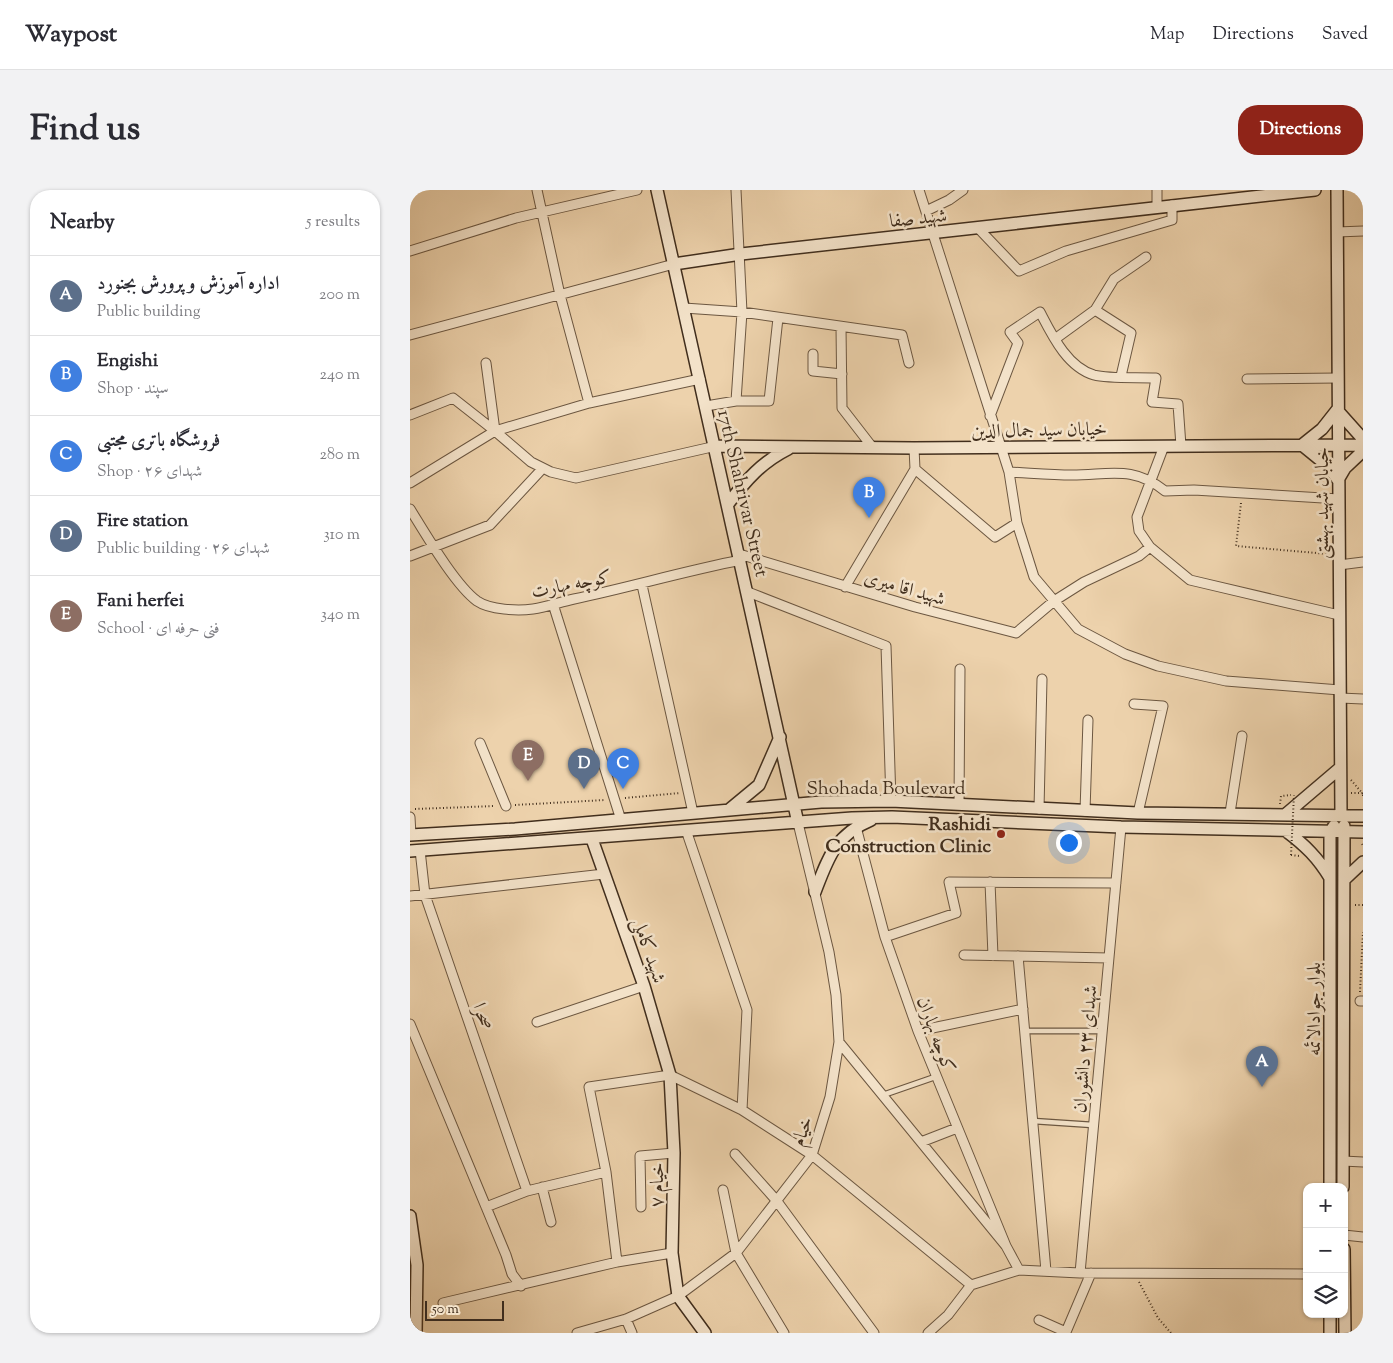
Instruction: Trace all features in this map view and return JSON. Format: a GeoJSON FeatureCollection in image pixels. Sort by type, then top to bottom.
{"type":"FeatureCollection","features":[{"type":"Feature","properties":{"kind":"main road","name":"17th Shahrivar Street"},"geometry":{"type":"LineString","coordinates":[[657,190],[716,446],[798,823]]}},
{"type":"Feature","properties":{"kind":"main road","name":"شهید صفا"},"geometry":{"type":"LineString","coordinates":[[674,264],[741,254],[1157,206],[1314,190]]}},
{"type":"Feature","properties":{"kind":"main road","name":"خیابان شهید بهشتی"},"geometry":{"type":"LineString","coordinates":[[1337,190],[1340,768],[1341,816],[1345,832]]}},
{"type":"Feature","properties":{"kind":"main road"},"geometry":{"type":"LineString","coordinates":[[1363,439],[1337,410],[1322,429],[1302,445],[1329,467],[1338,480],[1345,468],[1363,451]]}},
{"type":"Feature","properties":{"kind":"main road","name":"خیابان سید جمال الدین"},"geometry":{"type":"LineString","coordinates":[[716,446],[914,448],[1363,445]]}},
{"type":"Feature","properties":{"kind":"main road"},"geometry":{"type":"LineString","coordinates":[[728,504],[751,475],[768,459],[789,448]]}},
{"type":"Feature","properties":{"kind":"main road"},"geometry":{"type":"LineString","coordinates":[[728,810],[748,796],[759,785],[780,737]]}},
{"type":"Feature","properties":{"kind":"main road"},"geometry":{"type":"LineString","coordinates":[[1286,814],[1340,768]]}},
{"type":"Feature","properties":{"kind":"main road","name":"Shohada Boulevard"},"geometry":{"type":"LineString","coordinates":[[411,835],[621,820],[795,804],[891,801],[1138,813],[1363,816]]}},
{"type":"Feature","properties":{"kind":"main road"},"geometry":{"type":"LineString","coordinates":[[815,892],[829,856],[841,839],[859,822],[858,809],[864,802]]}},
{"type":"Feature","properties":{"kind":"main road"},"geometry":{"type":"LineString","coordinates":[[748,808],[752,818],[749,826]]}},
{"type":"Feature","properties":{"kind":"main road"},"geometry":{"type":"LineString","coordinates":[[1330,832],[1341,816]]}},
{"type":"Feature","properties":{"kind":"main road","name":"Shohada Boulevard"},"geometry":{"type":"LineString","coordinates":[[415,851],[592,839],[686,830],[798,823],[859,822],[877,818],[1121,827],[1345,832],[1363,841]]}},
{"type":"Feature","properties":{"kind":"main road"},"geometry":{"type":"LineString","coordinates":[[1286,831],[1304,844],[1320,861],[1330,878]]}},
{"type":"Feature","properties":{"kind":"main road","name":"بلوار جوادالائمه"},"geometry":{"type":"LineString","coordinates":[[1330,832],[1330,1183]]}},
{"type":"Feature","properties":{"kind":"main road","name":"بلوار جوادالائمه"},"geometry":{"type":"LineString","coordinates":[[1343,1183],[1345,832]]}},
{"type":"Feature","properties":{"kind":"main road","name":"شهید کاملی"},"geometry":{"type":"LineString","coordinates":[[592,839],[644,986],[670,1074]]}},
{"type":"Feature","properties":{"kind":"main road"},"geometry":{"type":"LineString","coordinates":[[1345,878],[1363,862]]}},
{"type":"Feature","properties":{"kind":"main road","name":"خیام ۷"},"geometry":{"type":"LineString","coordinates":[[670,1074],[674,1153],[672,1253],[678,1296]]}},
{"type":"Feature","properties":{"kind":"main road"},"geometry":{"type":"LineString","coordinates":[[410,1216],[417,1266],[416,1333]]}},
{"type":"Feature","properties":{"kind":"main road"},"geometry":{"type":"LineString","coordinates":[[1344,1273],[1345,1333]]}},
{"type":"Feature","properties":{"kind":"main road"},"geometry":{"type":"LineString","coordinates":[[678,1296],[705,1333]]}},
{"type":"Feature","properties":{"kind":"main road"},"geometry":{"type":"LineString","coordinates":[[1330,1318],[1330,1333]]}},
{"type":"Feature","properties":{"kind":"street"},"geometry":{"type":"LineString","coordinates":[[537,190],[560,294],[589,403]]}},
{"type":"Feature","properties":{"kind":"street"},"geometry":{"type":"LineString","coordinates":[[410,251],[543,211],[637,190]]}},
{"type":"Feature","properties":{"kind":"street"},"geometry":{"type":"LineString","coordinates":[[736,190],[741,254],[742,312],[736,401]]}},
{"type":"Feature","properties":{"kind":"street"},"geometry":{"type":"LineString","coordinates":[[919,190],[1009,472],[1017,523],[1034,577],[1078,629],[1125,654],[1158,666],[1226,682],[1363,698]]}},
{"type":"Feature","properties":{"kind":"street"},"geometry":{"type":"LineString","coordinates":[[926,211],[949,200],[962,190]]}},
{"type":"Feature","properties":{"kind":"street"},"geometry":{"type":"LineString","coordinates":[[1157,190],[1157,206]]}},
{"type":"Feature","properties":{"kind":"street"},"geometry":{"type":"LineString","coordinates":[[978,228],[1019,271],[1066,251],[1172,220],[1172,205]]}},
{"type":"Feature","properties":{"kind":"street"},"geometry":{"type":"LineString","coordinates":[[1337,232],[1363,230]]}},
{"type":"Feature","properties":{"kind":"street"},"geometry":{"type":"LineString","coordinates":[[1055,339],[1095,310],[1114,279],[1146,257]]}},
{"type":"Feature","properties":{"kind":"street"},"geometry":{"type":"LineString","coordinates":[[410,335],[674,264]]}},
{"type":"Feature","properties":{"kind":"street"},"geometry":{"type":"LineString","coordinates":[[684,308],[742,312],[902,335],[909,363]]}},
{"type":"Feature","properties":{"kind":"street"},"geometry":{"type":"LineString","coordinates":[[1095,310],[1131,333],[1121,376]]}},
{"type":"Feature","properties":{"kind":"street"},"geometry":{"type":"LineString","coordinates":[[990,416],[1018,343],[1010,332],[1040,312],[1055,339],[1072,361],[1094,375],[1156,378],[1152,402],[1178,404],[1181,446]]}},
{"type":"Feature","properties":{"kind":"street"},"geometry":{"type":"LineString","coordinates":[[706,406],[736,401],[768,401],[778,318]]}},
{"type":"Feature","properties":{"kind":"street"},"geometry":{"type":"LineString","coordinates":[[841,327],[842,408],[873,448]]}},
{"type":"Feature","properties":{"kind":"street"},"geometry":{"type":"LineString","coordinates":[[813,354],[813,371],[842,374]]}},
{"type":"Feature","properties":{"kind":"street"},"geometry":{"type":"LineString","coordinates":[[486,363],[495,432]]}},
{"type":"Feature","properties":{"kind":"street"},"geometry":{"type":"LineString","coordinates":[[1247,379],[1338,378]]}},
{"type":"Feature","properties":{"kind":"street"},"geometry":{"type":"LineString","coordinates":[[410,483],[495,432],[589,403],[700,379]]}},
{"type":"Feature","properties":{"kind":"street"},"geometry":{"type":"LineString","coordinates":[[410,415],[453,398],[531,462],[542,468],[576,478],[716,446]]}},
{"type":"Feature","properties":{"kind":"street"},"geometry":{"type":"LineString","coordinates":[[1164,446],[1137,517],[1139,531],[1150,547],[1190,580],[1339,616]]}},
{"type":"Feature","properties":{"kind":"street"},"geometry":{"type":"LineString","coordinates":[[846,587],[915,469],[914,448]]}},
{"type":"Feature","properties":{"kind":"street"},"geometry":{"type":"LineString","coordinates":[[410,556],[490,525],[542,468]]}},
{"type":"Feature","properties":{"kind":"street"},"geometry":{"type":"LineString","coordinates":[[915,469],[995,537],[1017,523]]}},
{"type":"Feature","properties":{"kind":"street"},"geometry":{"type":"LineString","coordinates":[[1009,472],[1073,475],[1106,471],[1131,474],[1152,481],[1165,491],[1194,490],[1339,499]]}},
{"type":"Feature","properties":{"kind":"street","name":"کوچه مهارت"},"geometry":{"type":"LineString","coordinates":[[410,509],[433,546],[467,592],[478,602],[495,607],[533,609],[642,585],[740,557]]}},
{"type":"Feature","properties":{"kind":"street"},"geometry":{"type":"LineString","coordinates":[[1054,601],[1084,582],[1139,556],[1150,547]]}},
{"type":"Feature","properties":{"kind":"street","name":"شهید اقا میری"},"geometry":{"type":"LineString","coordinates":[[740,557],[915,607],[1016,633],[1054,601]]}},
{"type":"Feature","properties":{"kind":"street"},"geometry":{"type":"LineString","coordinates":[[1339,560],[1363,562]]}},
{"type":"Feature","properties":{"kind":"street"},"geometry":{"type":"LineString","coordinates":[[642,585],[690,792],[693,813]]}},
{"type":"Feature","properties":{"kind":"street"},"geometry":{"type":"LineString","coordinates":[[748,592],[886,646],[891,801]]}},
{"type":"Feature","properties":{"kind":"street"},"geometry":{"type":"LineString","coordinates":[[553,604],[621,820]]}},
{"type":"Feature","properties":{"kind":"street"},"geometry":{"type":"LineString","coordinates":[[959,804],[960,669]]}},
{"type":"Feature","properties":{"kind":"street"},"geometry":{"type":"LineString","coordinates":[[1039,809],[1042,679]]}},
{"type":"Feature","properties":{"kind":"street"},"geometry":{"type":"LineString","coordinates":[[1134,704],[1163,706],[1138,813]]}},
{"type":"Feature","properties":{"kind":"street"},"geometry":{"type":"LineString","coordinates":[[1086,811],[1088,720]]}},
{"type":"Feature","properties":{"kind":"street"},"geometry":{"type":"LineString","coordinates":[[1230,813],[1242,736]]}},
{"type":"Feature","properties":{"kind":"street"},"geometry":{"type":"LineString","coordinates":[[480,743],[506,806]]}},
{"type":"Feature","properties":{"kind":"street"},"geometry":{"type":"LineString","coordinates":[[410,817],[411,835]]}},
{"type":"Feature","properties":{"kind":"street","name":"کوچه بهاران"},"geometry":{"type":"LineString","coordinates":[[859,822],[885,938],[935,1076],[1006,1246]]}},
{"type":"Feature","properties":{"kind":"street","name":"خیام"},"geometry":{"type":"LineString","coordinates":[[583,1332],[626,1319],[678,1296],[736,1253],[812,1155],[830,1097],[839,1042],[832,969],[798,823]]}},
{"type":"Feature","properties":{"kind":"street","name":"شهدای ۲۳ دانشوران"},"geometry":{"type":"LineString","coordinates":[[1080,1273],[1121,827]]}},
{"type":"Feature","properties":{"kind":"street"},"geometry":{"type":"LineString","coordinates":[[686,830],[747,1010],[742,1110]]}},
{"type":"Feature","properties":{"kind":"street","name":"صحرا"},"geometry":{"type":"LineString","coordinates":[[415,851],[425,895],[526,1191]]}},
{"type":"Feature","properties":{"kind":"street"},"geometry":{"type":"LineString","coordinates":[[410,896],[604,874]]}},
{"type":"Feature","properties":{"kind":"street"},"geometry":{"type":"LineString","coordinates":[[885,938],[956,913],[949,882],[1116,883]]}},
{"type":"Feature","properties":{"kind":"street"},"geometry":{"type":"LineString","coordinates":[[990,882],[993,956]]}},
{"type":"Feature","properties":{"kind":"street"},"geometry":{"type":"LineString","coordinates":[[964,955],[1109,958]]}},
{"type":"Feature","properties":{"kind":"street"},"geometry":{"type":"LineString","coordinates":[[1018,956],[1046,1271]]}},
{"type":"Feature","properties":{"kind":"street"},"geometry":{"type":"LineString","coordinates":[[537,1022],[644,986]]}},
{"type":"Feature","properties":{"kind":"street"},"geometry":{"type":"LineString","coordinates":[[918,1031],[1023,1009]]}},
{"type":"Feature","properties":{"kind":"street"},"geometry":{"type":"LineString","coordinates":[[410,1024],[512,1274],[521,1286]]}},
{"type":"Feature","properties":{"kind":"street"},"geometry":{"type":"LineString","coordinates":[[839,1042],[1006,1246],[1019,1270]]}},
{"type":"Feature","properties":{"kind":"street"},"geometry":{"type":"LineString","coordinates":[[617,1262],[606,1172],[589,1087],[670,1074],[742,1110],[812,1155],[972,1285]]}},
{"type":"Feature","properties":{"kind":"street"},"geometry":{"type":"LineString","coordinates":[[921,1142],[957,1128]]}},
{"type":"Feature","properties":{"kind":"street"},"geometry":{"type":"LineString","coordinates":[[641,1207],[640,1156],[674,1153]]}},
{"type":"Feature","properties":{"kind":"street"},"geometry":{"type":"LineString","coordinates":[[734,1154],[776,1200],[874,1333]]}},
{"type":"Feature","properties":{"kind":"street"},"geometry":{"type":"LineString","coordinates":[[1343,1161],[1363,1162]]}},
{"type":"Feature","properties":{"kind":"street"},"geometry":{"type":"LineString","coordinates":[[486,1207],[526,1191],[606,1172]]}},
{"type":"Feature","properties":{"kind":"street"},"geometry":{"type":"LineString","coordinates":[[542,1187],[551,1222]]}},
{"type":"Feature","properties":{"kind":"street"},"geometry":{"type":"LineString","coordinates":[[723,1190],[736,1253],[784,1333]]}},
{"type":"Feature","properties":{"kind":"street"},"geometry":{"type":"LineString","coordinates":[[1348,1235],[1363,1237]]}},
{"type":"Feature","properties":{"kind":"street"},"geometry":{"type":"LineString","coordinates":[[443,1303],[617,1262],[672,1253]]}},
{"type":"Feature","properties":{"kind":"street"},"geometry":{"type":"LineString","coordinates":[[928,1333],[948,1315],[972,1285],[1019,1270],[1080,1273],[1303,1274]]}},
{"type":"Feature","properties":{"kind":"street"},"geometry":{"type":"LineString","coordinates":[[1039,1320],[1066,1332],[1091,1273]]}},
{"type":"Feature","properties":{"kind":"street"},"geometry":{"type":"LineString","coordinates":[[626,1319],[632,1333]]}},
{"type":"Feature","properties":{"kind":"lane"},"geometry":{"type":"LineString","coordinates":[[1025,1031],[1102,1032]]}},
{"type":"Feature","properties":{"kind":"lane"},"geometry":{"type":"LineString","coordinates":[[883,1095],[935,1076]]}},
{"type":"Feature","properties":{"kind":"lane"},"geometry":{"type":"LineString","coordinates":[[1033,1121],[1093,1125]]}},
{"type":"Feature","properties":{"kind":"path"},"geometry":{"type":"LineString","coordinates":[[1242,493],[1236,546],[1339,560]]}},
{"type":"Feature","properties":{"kind":"path"},"geometry":{"type":"LineString","coordinates":[[410,809],[506,806],[690,792]]}},
{"type":"Feature","properties":{"kind":"path"},"geometry":{"type":"LineString","coordinates":[[1281,796],[1294,795],[1291,855],[1303,857]]}},
{"type":"Feature","properties":{"kind":"path"},"geometry":{"type":"LineString","coordinates":[[1362,1001],[1363,932]]}},
{"type":"Feature","properties":{"kind":"path"},"geometry":{"type":"LineString","coordinates":[[1134,1273],[1158,1318],[1171,1333]]}},
{"type":"Feature","properties":{"kind":"place","name":"Engishi"},"geometry":{"type":"Point","coordinates":[869,518]}},
{"type":"Feature","properties":{"kind":"place","name":"Fani herfei"},"geometry":{"type":"Point","coordinates":[528,781]}},
{"type":"Feature","properties":{"kind":"place","name":"Fire station"},"geometry":{"type":"Point","coordinates":[584,789]}},
{"type":"Feature","properties":{"kind":"place","name":"فروشگاه باتری مجتبی"},"geometry":{"type":"Point","coordinates":[623,789]}},
{"type":"Feature","properties":{"kind":"place","name":"Rashidi Construction Clinic"},"geometry":{"type":"Point","coordinates":[1001,834]}},
{"type":"Feature","properties":{"kind":"place","name":"اداره آموزش و پرورش بجنورد"},"geometry":{"type":"Point","coordinates":[1262,1087]}}]}
